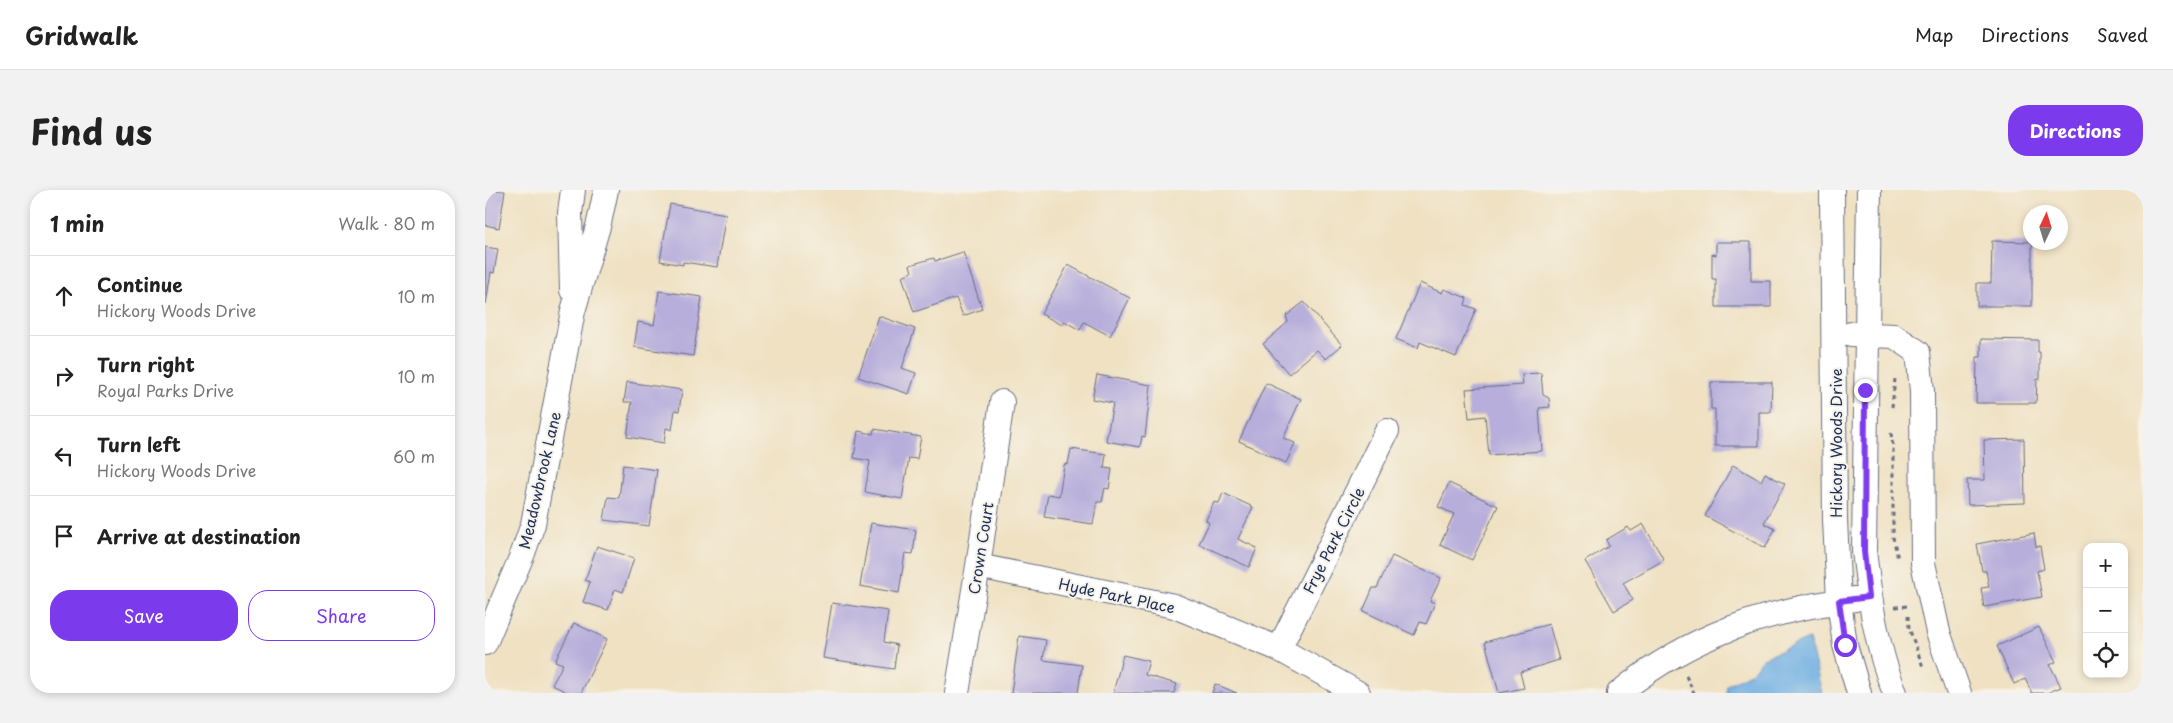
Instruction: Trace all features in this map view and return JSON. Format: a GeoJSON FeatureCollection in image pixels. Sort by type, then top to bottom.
{"type":"FeatureCollection","features":[{"type":"Feature","properties":{"kind":"street","name":"Meadowbrook Lane"},"geometry":{"type":"LineString","coordinates":[[573,190],[570,214],[573,311]]}},
{"type":"Feature","properties":{"kind":"street","name":"Meadowbrook Lane"},"geometry":{"type":"LineString","coordinates":[[485,643],[523,553],[533,524],[573,311],[599,223],[606,190]]}},
{"type":"Feature","properties":{"kind":"street","name":"Hickory Woods Drive"},"geometry":{"type":"LineString","coordinates":[[1832,190],[1835,520],[1839,601],[1845,645],[1859,693]]}},
{"type":"Feature","properties":{"kind":"street","name":"Hickory Woods Drive"},"geometry":{"type":"LineString","coordinates":[[1869,190],[1864,551],[1869,597],[1883,657],[1895,693]]}},
{"type":"Feature","properties":{"kind":"street"},"geometry":{"type":"LineString","coordinates":[[1834,333],[1894,336],[1918,352],[1921,391],[1923,563],[1938,632],[1959,693]]}},
{"type":"Feature","properties":{"kind":"street","name":"Crown Court"},"geometry":{"type":"LineString","coordinates":[[957,693],[978,566],[1001,402]]}},
{"type":"Feature","properties":{"kind":"street","name":"Frye Park Circle"},"geometry":{"type":"LineString","coordinates":[[1279,649],[1387,432]]}},
{"type":"Feature","properties":{"kind":"street","name":"Hyde Park Place"},"geometry":{"type":"LineString","coordinates":[[978,566],[1174,606],[1279,649],[1358,693]]}},
{"type":"Feature","properties":{"kind":"street"},"geometry":{"type":"LineString","coordinates":[[1619,693],[1646,671],[1676,652],[1725,629],[1776,612],[1869,597]]}},
{"type":"Feature","properties":{"kind":"water"},"geometry":{"type":"Polygon","coordinates":[[[1809,639],[1822,693],[1726,693],[1727,685],[1752,672],[1763,658],[1809,639]]]}},
{"type":"Feature","properties":{"kind":"building"},"geometry":{"type":"Polygon","coordinates":[[[485,190],[505,191],[499,228],[485,225],[485,190]]]}},
{"type":"Feature","properties":{"kind":"building"},"geometry":{"type":"Polygon","coordinates":[[[670,204],[726,214],[717,267],[683,262],[683,265],[660,261],[670,204]]]}},
{"type":"Feature","properties":{"kind":"building"},"geometry":{"type":"Polygon","coordinates":[[[1992,241],[2023,242],[2023,250],[2032,250],[2032,306],[1977,306],[1977,283],[1991,283],[1992,241]]]}},
{"type":"Feature","properties":{"kind":"building"},"geometry":{"type":"Polygon","coordinates":[[[1716,242],[1751,242],[1751,281],[1771,281],[1771,307],[1716,307],[1716,279],[1712,279],[1712,254],[1716,255],[1716,242]]]}},
{"type":"Feature","properties":{"kind":"building"},"geometry":{"type":"Polygon","coordinates":[[[485,247],[498,249],[494,273],[491,272],[486,304],[485,247]]]}},
{"type":"Feature","properties":{"kind":"building"},"geometry":{"type":"Polygon","coordinates":[[[963,252],[982,309],[963,316],[956,298],[914,312],[902,276],[912,272],[910,265],[934,258],[935,261],[963,252]]]}},
{"type":"Feature","properties":{"kind":"building"},"geometry":{"type":"Polygon","coordinates":[[[1068,265],[1130,298],[1110,336],[1084,322],[1080,330],[1064,321],[1062,325],[1041,314],[1068,265]]]}},
{"type":"Feature","properties":{"kind":"building"},"geometry":{"type":"Polygon","coordinates":[[[1420,283],[1442,293],[1444,289],[1467,298],[1465,305],[1476,309],[1456,357],[1420,342],[1418,348],[1396,339],[1420,283]]]}},
{"type":"Feature","properties":{"kind":"building"},"geometry":{"type":"Polygon","coordinates":[[[659,291],[702,297],[693,356],[634,347],[638,322],[654,325],[659,291]]]}},
{"type":"Feature","properties":{"kind":"building"},"geometry":{"type":"Polygon","coordinates":[[[1304,302],[1342,345],[1326,359],[1317,350],[1289,374],[1263,344],[1288,322],[1286,316],[1304,302]]]}},
{"type":"Feature","properties":{"kind":"building"},"geometry":{"type":"Polygon","coordinates":[[[879,316],[915,329],[902,368],[916,373],[909,394],[858,377],[879,316]]]}},
{"type":"Feature","properties":{"kind":"building"},"geometry":{"type":"Polygon","coordinates":[[[1981,339],[2038,340],[2040,379],[2037,379],[2036,403],[1976,403],[1977,357],[1981,357],[1981,339]]]}},
{"type":"Feature","properties":{"kind":"building"},"geometry":{"type":"Polygon","coordinates":[[[1541,373],[1543,395],[1549,398],[1550,407],[1539,408],[1542,451],[1489,455],[1485,416],[1469,418],[1466,389],[1523,385],[1522,374],[1541,373]]]}},
{"type":"Feature","properties":{"kind":"building"},"geometry":{"type":"Polygon","coordinates":[[[1097,375],[1151,385],[1145,437],[1142,436],[1140,447],[1106,441],[1113,403],[1092,399],[1097,375]]]}},
{"type":"Feature","properties":{"kind":"building"},"geometry":{"type":"Polygon","coordinates":[[[627,382],[682,390],[679,411],[675,410],[672,430],[666,428],[664,443],[627,437],[632,402],[624,402],[627,382]]]}},
{"type":"Feature","properties":{"kind":"building"},"geometry":{"type":"Polygon","coordinates":[[[1711,382],[1772,382],[1771,412],[1759,412],[1759,446],[1715,446],[1715,409],[1711,409],[1711,382]]]}},
{"type":"Feature","properties":{"kind":"building"},"geometry":{"type":"Polygon","coordinates":[[[1266,383],[1301,399],[1283,438],[1295,443],[1286,463],[1239,441],[1266,383]]]}},
{"type":"Feature","properties":{"kind":"building"},"geometry":{"type":"Polygon","coordinates":[[[874,429],[921,437],[917,459],[909,458],[902,499],[865,492],[870,461],[854,458],[858,431],[873,434],[874,429]]]}},
{"type":"Feature","properties":{"kind":"building"},"geometry":{"type":"Polygon","coordinates":[[[2024,439],[2025,503],[1968,505],[1967,480],[1985,480],[1984,440],[2024,439]]]}},
{"type":"Feature","properties":{"kind":"building"},"geometry":{"type":"Polygon","coordinates":[[[1071,449],[1106,454],[1104,468],[1112,469],[1109,489],[1105,488],[1102,502],[1097,502],[1093,524],[1044,517],[1048,494],[1059,496],[1064,465],[1068,464],[1071,449]]]}},
{"type":"Feature","properties":{"kind":"building"},"geometry":{"type":"Polygon","coordinates":[[[623,465],[657,470],[649,526],[604,520],[608,497],[619,498],[623,465]]]}},
{"type":"Feature","properties":{"kind":"building"},"geometry":{"type":"Polygon","coordinates":[[[1733,465],[1761,481],[1765,473],[1785,484],[1764,523],[1775,529],[1765,548],[1705,516],[1733,465]]]}},
{"type":"Feature","properties":{"kind":"building"},"geometry":{"type":"Polygon","coordinates":[[[1449,483],[1498,506],[1472,560],[1440,545],[1454,514],[1438,507],[1449,483]]]}},
{"type":"Feature","properties":{"kind":"building"},"geometry":{"type":"Polygon","coordinates":[[[1223,493],[1253,507],[1238,539],[1257,548],[1249,567],[1199,544],[1209,523],[1206,520],[1214,502],[1219,503],[1223,493]]]}},
{"type":"Feature","properties":{"kind":"building"},"geometry":{"type":"Polygon","coordinates":[[[871,523],[916,530],[913,554],[905,553],[899,593],[860,586],[871,523]]]}},
{"type":"Feature","properties":{"kind":"building"},"geometry":{"type":"Polygon","coordinates":[[[1643,524],[1664,560],[1623,583],[1633,600],[1614,611],[1585,561],[1609,546],[1606,540],[1628,527],[1631,531],[1643,524]]]}},
{"type":"Feature","properties":{"kind":"building"},"geometry":{"type":"Polygon","coordinates":[[[2034,533],[2036,547],[2040,546],[2044,569],[2037,571],[2042,597],[1984,607],[1981,588],[1989,587],[1986,571],[1982,571],[1977,544],[2034,533]]]}},
{"type":"Feature","properties":{"kind":"building"},"geometry":{"type":"Polygon","coordinates":[[[597,546],[634,558],[623,592],[615,589],[608,610],[583,602],[590,582],[585,580],[597,546]]]}},
{"type":"Feature","properties":{"kind":"building"},"geometry":{"type":"Polygon","coordinates":[[[1392,556],[1441,578],[1430,601],[1435,603],[1426,624],[1420,622],[1414,635],[1363,611],[1373,588],[1377,588],[1392,556]]]}},
{"type":"Feature","properties":{"kind":"building"},"geometry":{"type":"Polygon","coordinates":[[[832,603],[888,611],[884,642],[897,645],[894,669],[823,658],[832,603]]]}},
{"type":"Feature","properties":{"kind":"building"},"geometry":{"type":"Polygon","coordinates":[[[574,623],[607,639],[581,693],[569,693],[552,685],[563,664],[555,661],[574,623]]]}},
{"type":"Feature","properties":{"kind":"building"},"geometry":{"type":"Polygon","coordinates":[[[1549,624],[1559,660],[1520,672],[1524,688],[1499,693],[1485,642],[1549,624]]]}},
{"type":"Feature","properties":{"kind":"building"},"geometry":{"type":"Polygon","coordinates":[[[2039,627],[2056,662],[2050,665],[2061,687],[2047,693],[2032,693],[2025,679],[2014,684],[1997,646],[2039,627]]]}},
{"type":"Feature","properties":{"kind":"building"},"geometry":{"type":"Polygon","coordinates":[[[1019,636],[1046,640],[1043,660],[1082,665],[1078,693],[1011,693],[1019,636]]]}},
{"type":"Feature","properties":{"kind":"building"},"geometry":{"type":"Polygon","coordinates":[[[1123,655],[1149,661],[1145,675],[1177,684],[1174,693],[1113,693],[1123,655]]]}},
{"type":"Feature","properties":{"kind":"building"},"geometry":{"type":"Polygon","coordinates":[[[1215,684],[1237,693],[1212,693],[1215,684]]]}},
{"type":"Feature","properties":{"kind":"route"},"geometry":{"type":"LineString","coordinates":[[1845,645],[1839,601],[1869,597],[1864,551],[1865,390]]}}]}
